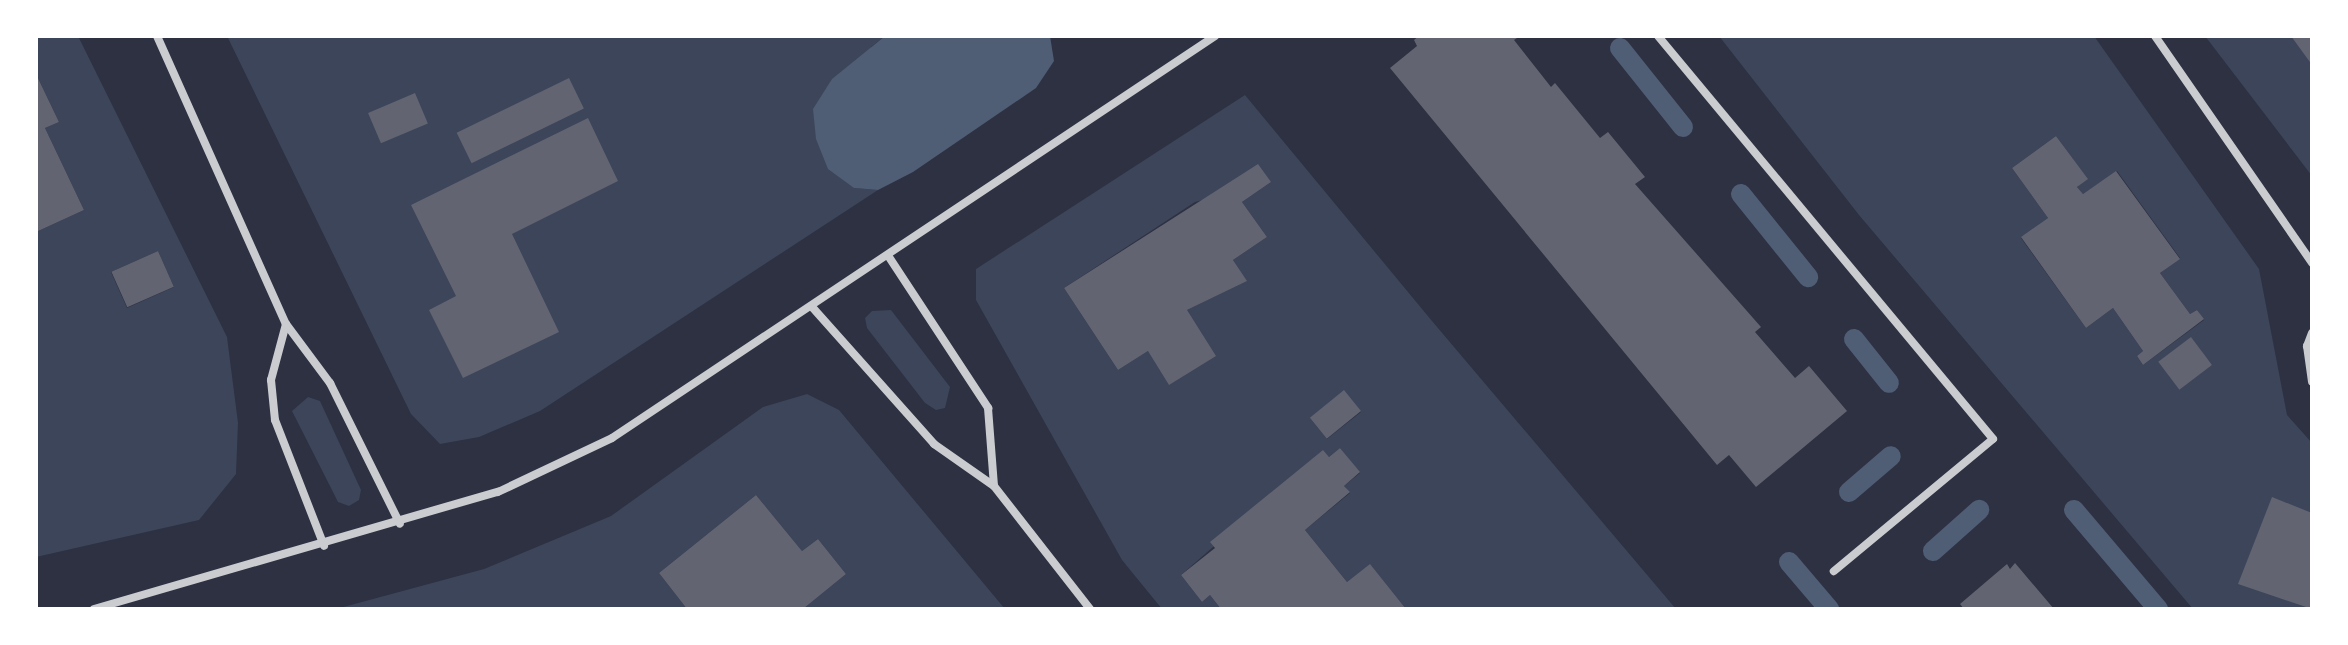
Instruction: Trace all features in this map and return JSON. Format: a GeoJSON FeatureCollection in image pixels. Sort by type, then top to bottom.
{"type":"FeatureCollection","features":[{"type":"Feature","properties":{"kind":"street"},"geometry":{"type":"LineString","coordinates":[[157,36],[286,324],[330,383],[400,524]]}},
{"type":"Feature","properties":{"kind":"street"},"geometry":{"type":"LineString","coordinates":[[94,609],[400,524],[498,492],[612,438],[813,308],[1215,36]]}},
{"type":"Feature","properties":{"kind":"street"},"geometry":{"type":"LineString","coordinates":[[1658,36],[1993,439],[1834,571]]}},
{"type":"Feature","properties":{"kind":"street"},"geometry":{"type":"LineString","coordinates":[[2155,36],[2312,263]]}},
{"type":"Feature","properties":{"kind":"street"},"geometry":{"type":"LineString","coordinates":[[889,257],[988,408],[994,486]]}},
{"type":"Feature","properties":{"kind":"street"},"geometry":{"type":"LineString","coordinates":[[813,308],[934,444],[994,486],[1090,609]]}},
{"type":"Feature","properties":{"kind":"street"},"geometry":{"type":"LineString","coordinates":[[286,324],[271,380],[275,420],[324,546]]}},
{"type":"Feature","properties":{"kind":"street"},"geometry":{"type":"LineString","coordinates":[[2312,333],[2307,346],[2312,382]]}},
{"type":"Feature","properties":{"kind":"shaded area"},"geometry":{"type":"Polygon","coordinates":[[[36,36],[78,36],[227,337],[238,423],[236,474],[199,520],[36,557],[36,232],[84,210],[45,128],[59,122],[36,74],[36,36]],[[158,251],[111,272],[127,308],[174,287],[158,251]]]}},
{"type":"Feature","properties":{"kind":"shaded area"},"geometry":{"type":"Polygon","coordinates":[[[227,36],[885,36],[871,47],[854,188],[878,190],[540,411],[479,437],[440,444],[411,414],[227,36]]]}},
{"type":"Feature","properties":{"kind":"shaded area"},"geometry":{"type":"Polygon","coordinates":[[[885,36],[1050,36],[1054,61],[1036,88],[913,172],[878,190],[854,188],[828,169],[816,139],[813,109],[832,79],[885,36]]]}},
{"type":"Feature","properties":{"kind":"shaded area"},"geometry":{"type":"Polygon","coordinates":[[[1719,36],[2094,36],[2259,269],[2287,415],[2312,443],[2312,609],[2193,609],[1859,215],[1719,36]],[[2056,136],[2012,168],[2048,218],[2021,238],[2086,328],[2113,308],[2143,351],[2137,356],[2143,365],[2204,320],[2197,310],[2190,314],[2160,273],[2180,258],[2117,171],[2083,194],[2077,187],[2087,178],[2056,136]],[[2191,338],[2159,362],[2179,389],[2212,365],[2191,338]]]}},
{"type":"Feature","properties":{"kind":"shaded area"},"geometry":{"type":"Polygon","coordinates":[[[2205,36],[2293,36],[2312,65],[2312,176],[2205,36]]]}},
{"type":"Feature","properties":{"kind":"shaded area"},"geometry":{"type":"Polygon","coordinates":[[[1245,95],[1676,609],[1406,609],[1370,565],[1347,582],[1305,530],[1350,493],[1344,486],[1360,473],[1340,448],[1329,457],[1323,451],[1181,575],[1202,602],[1210,595],[1221,609],[1162,609],[1122,560],[976,300],[976,269],[1245,95]],[[1271,182],[1195,202],[1064,288],[1118,370],[1148,351],[1187,310],[1246,281],[1233,260],[1267,237],[1242,202],[1271,182]],[[1344,391],[1310,418],[1327,439],[1361,412],[1344,391]]]}},
{"type":"Feature","properties":{"kind":"shaded area"},"geometry":{"type":"Polygon","coordinates":[[[891,310],[950,387],[945,408],[936,410],[925,403],[867,328],[865,318],[872,311],[891,310]]]}},
{"type":"Feature","properties":{"kind":"shaded area"},"geometry":{"type":"Polygon","coordinates":[[[807,394],[839,410],[1005,609],[803,609],[846,574],[818,539],[802,551],[756,495],[659,573],[687,609],[336,609],[484,569],[611,516],[763,407],[807,394]]]}},
{"type":"Feature","properties":{"kind":"shaded area"},"geometry":{"type":"Polygon","coordinates":[[[308,397],[320,401],[361,490],[359,500],[349,506],[338,502],[292,411],[308,397]]]}},
{"type":"Feature","properties":{"kind":"building"},"geometry":{"type":"Polygon","coordinates":[[[1419,36],[1520,36],[1514,40],[1551,87],[1555,83],[1600,138],[1608,132],[1645,177],[1635,184],[1761,327],[1755,332],[1795,378],[1809,366],[1847,411],[1756,487],[1729,455],[1717,465],[1390,68],[1417,46],[1414,40],[1419,36]]]}},
{"type":"Feature","properties":{"kind":"building"},"geometry":{"type":"Polygon","coordinates":[[[2291,36],[2312,36],[2312,65],[2291,36]]]}},
{"type":"Feature","properties":{"kind":"building"},"geometry":{"type":"Polygon","coordinates":[[[36,74],[59,122],[45,128],[84,210],[36,232],[36,74]]]}},
{"type":"Feature","properties":{"kind":"building"},"geometry":{"type":"Polygon","coordinates":[[[569,78],[584,109],[472,163],[457,133],[569,78]]]}},
{"type":"Feature","properties":{"kind":"building"},"geometry":{"type":"Polygon","coordinates":[[[415,93],[428,123],[381,143],[368,113],[415,93]]]}},
{"type":"Feature","properties":{"kind":"building"},"geometry":{"type":"Polygon","coordinates":[[[588,118],[618,181],[512,234],[559,332],[463,378],[429,310],[456,296],[411,205],[588,118]]]}},
{"type":"Feature","properties":{"kind":"building"},"geometry":{"type":"Polygon","coordinates":[[[2056,136],[2088,179],[2077,187],[2083,194],[2116,171],[2180,259],[2160,273],[2190,314],[2197,310],[2204,319],[2143,365],[2137,356],[2143,351],[2113,308],[2086,328],[2021,237],[2048,218],[2012,168],[2056,136]]]}},
{"type":"Feature","properties":{"kind":"building"},"geometry":{"type":"Polygon","coordinates":[[[1258,164],[1271,182],[1242,202],[1267,237],[1233,260],[1247,281],[1187,310],[1216,356],[1169,385],[1148,351],[1118,370],[1064,288],[1258,164]]]}},
{"type":"Feature","properties":{"kind":"building"},"geometry":{"type":"Polygon","coordinates":[[[158,251],[174,287],[127,307],[111,272],[158,251]]]}},
{"type":"Feature","properties":{"kind":"building"},"geometry":{"type":"Polygon","coordinates":[[[2191,337],[2212,365],[2179,390],[2158,362],[2191,337]]]}},
{"type":"Feature","properties":{"kind":"building"},"geometry":{"type":"Polygon","coordinates":[[[1344,390],[1361,411],[1327,439],[1310,418],[1344,390]]]}},
{"type":"Feature","properties":{"kind":"building"},"geometry":{"type":"Polygon","coordinates":[[[1340,448],[1360,472],[1344,486],[1350,492],[1305,530],[1347,582],[1370,564],[1406,609],[1221,609],[1210,595],[1202,602],[1181,575],[1215,548],[1210,542],[1323,450],[1329,457],[1340,448]]]}},
{"type":"Feature","properties":{"kind":"building"},"geometry":{"type":"Polygon","coordinates":[[[756,495],[802,551],[818,539],[846,574],[803,609],[687,609],[659,573],[756,495]]]}},
{"type":"Feature","properties":{"kind":"building"},"geometry":{"type":"Polygon","coordinates":[[[2272,497],[2312,513],[2312,609],[2238,584],[2272,497]]]}},
{"type":"Feature","properties":{"kind":"building"},"geometry":{"type":"Polygon","coordinates":[[[2015,563],[2054,609],[1964,609],[1960,604],[2007,564],[2010,569],[2015,563]]]}},
{"type":"Feature","properties":{"kind":"waterway"},"geometry":{"type":"LineString","coordinates":[[1620,48],[1683,127]]}},
{"type":"Feature","properties":{"kind":"waterway"},"geometry":{"type":"LineString","coordinates":[[1741,194],[1808,277]]}},
{"type":"Feature","properties":{"kind":"waterway"},"geometry":{"type":"LineString","coordinates":[[1854,339],[1889,383]]}},
{"type":"Feature","properties":{"kind":"waterway"},"geometry":{"type":"LineString","coordinates":[[1849,492],[1891,456]]}},
{"type":"Feature","properties":{"kind":"waterway"},"geometry":{"type":"LineString","coordinates":[[1933,551],[1979,510]]}},
{"type":"Feature","properties":{"kind":"waterway"},"geometry":{"type":"LineString","coordinates":[[2074,510],[2158,609]]}},
{"type":"Feature","properties":{"kind":"waterway"},"geometry":{"type":"LineString","coordinates":[[1789,562],[1829,609]]}}]}
